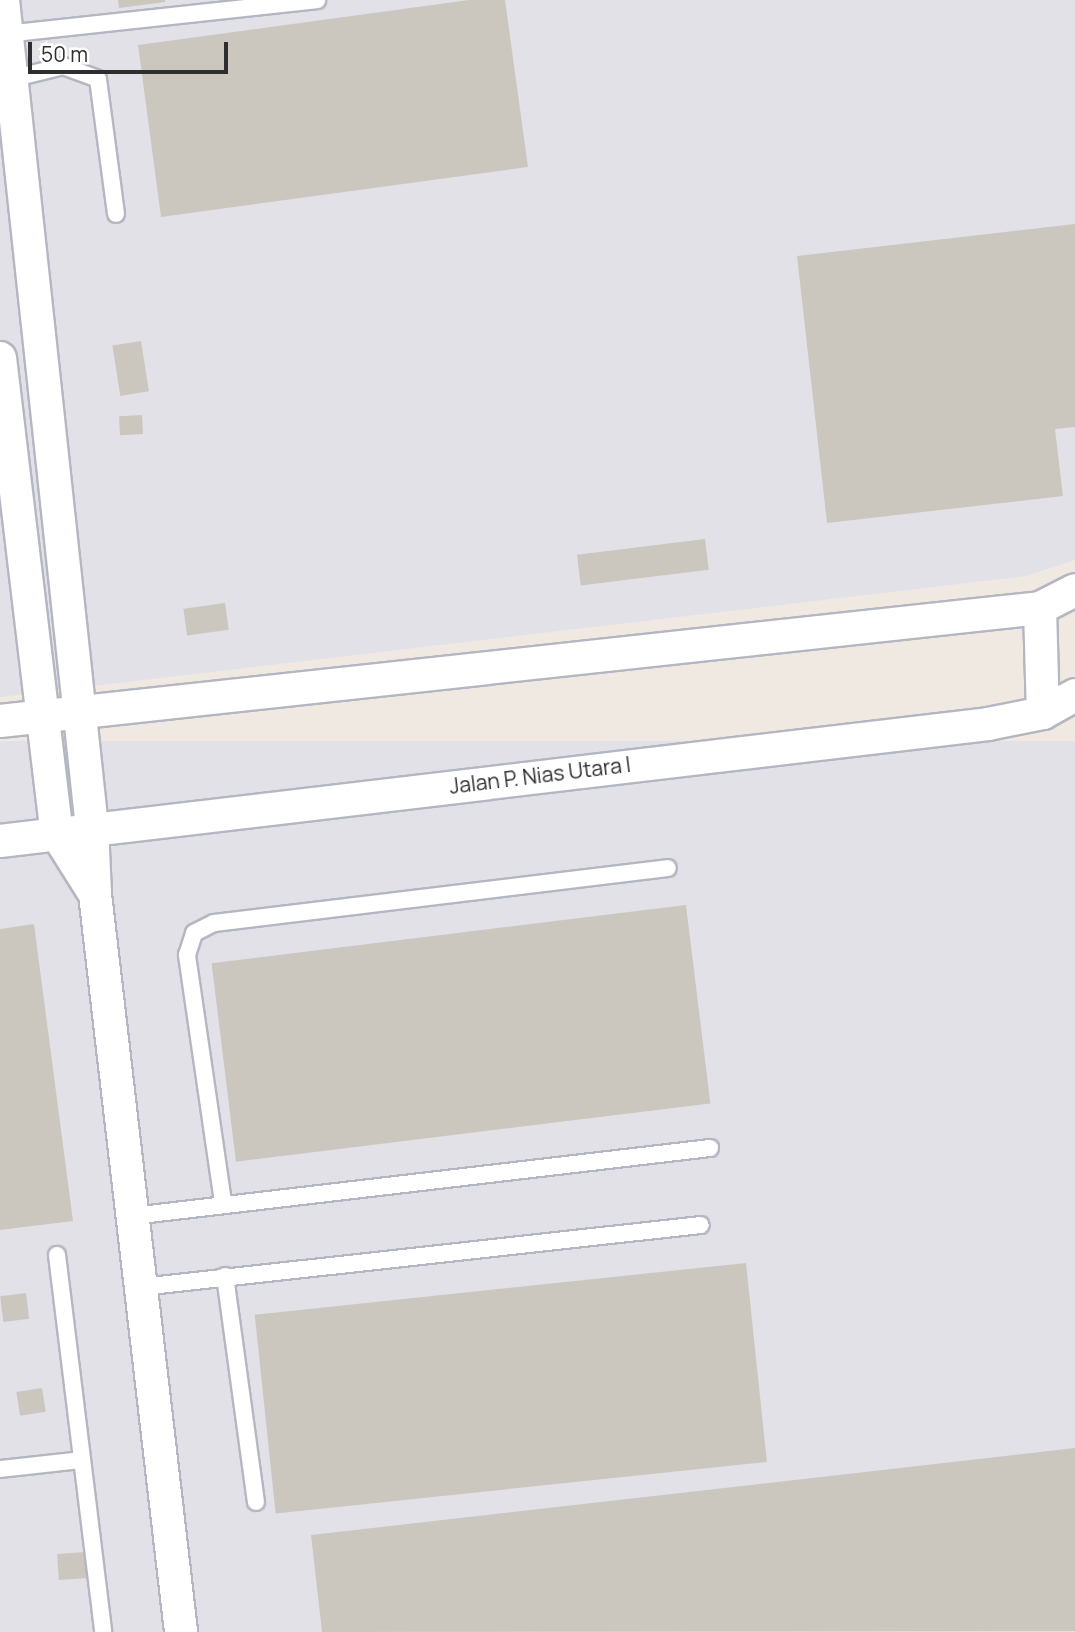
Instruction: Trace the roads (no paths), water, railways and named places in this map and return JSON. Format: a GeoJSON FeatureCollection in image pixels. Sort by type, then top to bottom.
{"type":"FeatureCollection","features":[{"type":"Feature","properties":{"kind":"street"},"geometry":{"type":"LineString","coordinates":[[3,0],[80,709],[92,827],[94,894],[181,1632]]}},
{"type":"Feature","properties":{"kind":"street"},"geometry":{"type":"LineString","coordinates":[[0,358],[57,834],[94,894]]}},
{"type":"Feature","properties":{"kind":"street"},"geometry":{"type":"LineString","coordinates":[[0,721],[80,709],[1040,608],[1075,590]]}},
{"type":"Feature","properties":{"kind":"street"},"geometry":{"type":"LineString","coordinates":[[1040,608],[1043,713]]}},
{"type":"Feature","properties":{"kind":"street","name":"Jalan P. Nias Utara I"},"geometry":{"type":"LineString","coordinates":[[0,841],[92,827],[988,724],[1043,713],[1075,695]]}},
{"type":"Feature","properties":{"kind":"lane"},"geometry":{"type":"LineString","coordinates":[[6,34],[317,0]]}},
{"type":"Feature","properties":{"kind":"lane"},"geometry":{"type":"LineString","coordinates":[[11,79],[64,66],[98,79],[116,214]]}},
{"type":"Feature","properties":{"kind":"lane"},"geometry":{"type":"LineString","coordinates":[[223,1202],[187,955],[194,933],[214,923],[668,868]]}},
{"type":"Feature","properties":{"kind":"lane"},"geometry":{"type":"LineString","coordinates":[[132,1216],[223,1202],[710,1148]]}},
{"type":"Feature","properties":{"kind":"lane"},"geometry":{"type":"LineString","coordinates":[[141,1286],[701,1225]]}},
{"type":"Feature","properties":{"kind":"lane"},"geometry":{"type":"LineString","coordinates":[[57,1255],[103,1632]]}},
{"type":"Feature","properties":{"kind":"lane"},"geometry":{"type":"LineString","coordinates":[[225,1276],[256,1502]]}},
{"type":"Feature","properties":{"kind":"lane"},"geometry":{"type":"LineString","coordinates":[[0,1469],[82,1460]]}}]}
